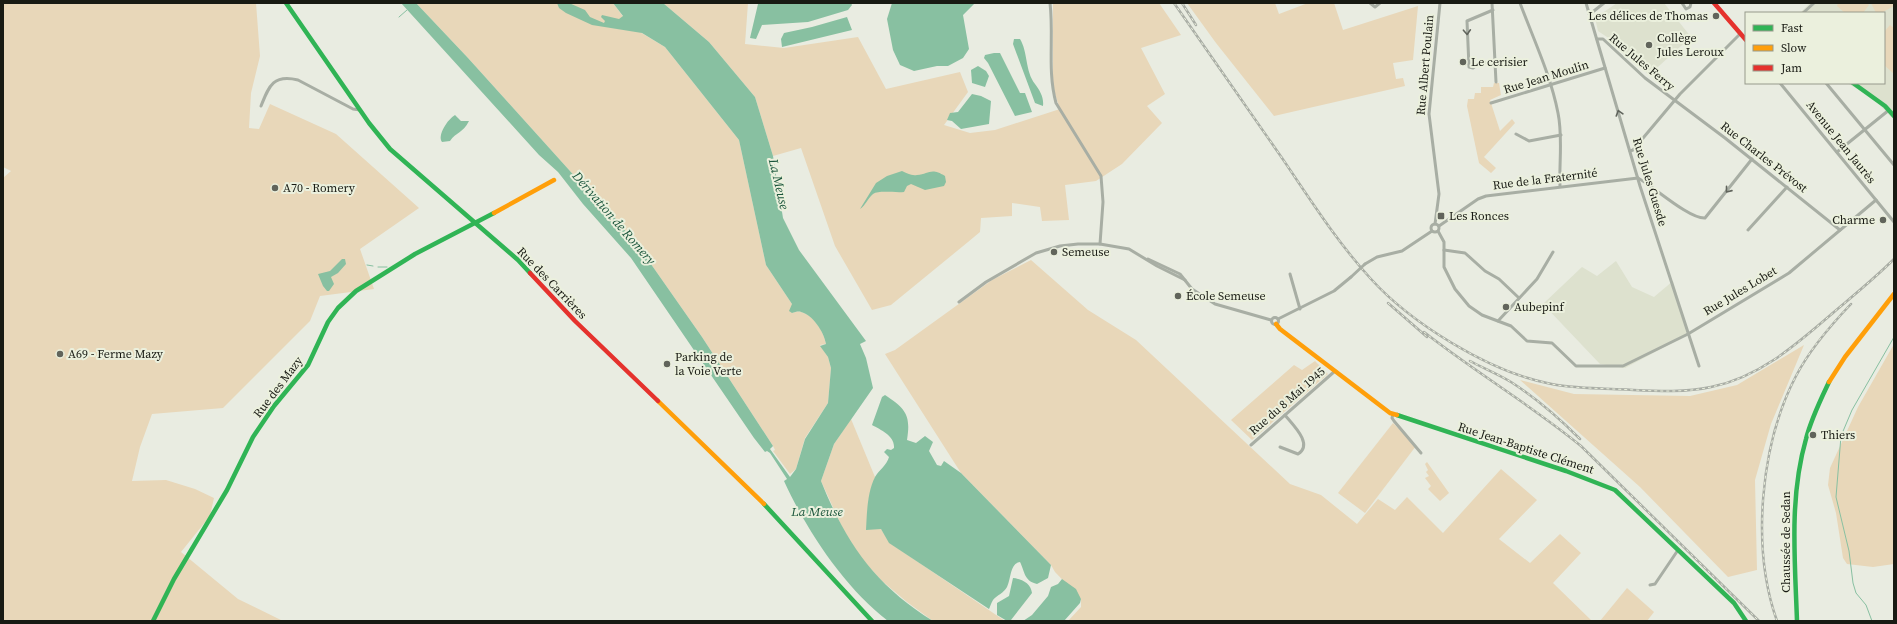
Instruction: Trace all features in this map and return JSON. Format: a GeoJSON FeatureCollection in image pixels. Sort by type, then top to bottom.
{"type":"FeatureCollection","features":[{"type":"Feature","properties":{"kind":"main road","name":"Rue des Carrières"},"geometry":{"type":"LineString","coordinates":[[286,3],[354,102],[390,149],[518,260],[575,321],[689,433],[755,494],[872,621]]}},
{"type":"Feature","properties":{"kind":"main road"},"geometry":{"type":"LineString","coordinates":[[1714,3],[1745,39]]}},
{"type":"Feature","properties":{"kind":"main road"},"geometry":{"type":"LineString","coordinates":[[1856,84],[1866,90],[1894,116]]}},
{"type":"Feature","properties":{"kind":"main road","name":"Rue des Mazy"},"geometry":{"type":"LineString","coordinates":[[153,621],[174,579],[227,490],[253,437],[274,406],[308,365],[328,322],[338,308],[356,291],[371,281],[447,236],[476,223],[554,180]]}},
{"type":"Feature","properties":{"kind":"main road","name":"Chaussée de Sedan"},"geometry":{"type":"LineString","coordinates":[[1797,621],[1794,512],[1795,489],[1801,454],[1819,401],[1831,379],[1844,359],[1893,297]]}},
{"type":"Feature","properties":{"kind":"main road","name":"Rue Jean-Baptiste Clément"},"geometry":{"type":"LineString","coordinates":[[1277,321],[1280,329],[1382,408],[1393,414],[1611,487],[1625,497],[1734,603],[1746,621]]}},
{"type":"Feature","properties":{"kind":"street"},"geometry":{"type":"LineString","coordinates":[[1050,3],[1051,74],[1056,103],[1100,176],[1103,202],[1100,244]]}},
{"type":"Feature","properties":{"kind":"street"},"geometry":{"type":"LineString","coordinates":[[1370,3],[1375,6],[1380,3]]}},
{"type":"Feature","properties":{"kind":"street","name":"Rue Albert Poulain"},"geometry":{"type":"LineString","coordinates":[[1432,231],[1431,227],[1435,224],[1439,194],[1429,114],[1440,3]]}},
{"type":"Feature","properties":{"kind":"street"},"geometry":{"type":"LineString","coordinates":[[1492,3],[1496,82]]}},
{"type":"Feature","properties":{"kind":"street"},"geometry":{"type":"LineString","coordinates":[[1520,3],[1550,85],[1558,112],[1561,135],[1560,186]]}},
{"type":"Feature","properties":{"kind":"street","name":"Rue Jules Guesde"},"geometry":{"type":"LineString","coordinates":[[1586,3],[1638,178],[1699,366]]}},
{"type":"Feature","properties":{"kind":"street"},"geometry":{"type":"LineString","coordinates":[[1590,14],[1604,3]]}},
{"type":"Feature","properties":{"kind":"street"},"geometry":{"type":"LineString","coordinates":[[1682,3],[1683,7],[1686,9],[1690,7],[1691,3]]}},
{"type":"Feature","properties":{"kind":"street"},"geometry":{"type":"LineString","coordinates":[[1804,12],[1814,3]]}},
{"type":"Feature","properties":{"kind":"street"},"geometry":{"type":"LineString","coordinates":[[1493,10],[1467,21],[1469,67],[1473,68],[1479,63],[1495,62]]}},
{"type":"Feature","properties":{"kind":"street"},"geometry":{"type":"LineString","coordinates":[[1630,151],[1633,150],[1674,100],[1740,34]]}},
{"type":"Feature","properties":{"kind":"street","name":"Rue Jules Ferry"},"geometry":{"type":"LineString","coordinates":[[1597,39],[1603,39],[1645,78],[1674,100]]}},
{"type":"Feature","properties":{"kind":"street","name":"Rue Jean Moulin"},"geometry":{"type":"LineString","coordinates":[[1491,103],[1605,68]]}},
{"type":"Feature","properties":{"kind":"street"},"geometry":{"type":"LineString","coordinates":[[261,106],[268,88],[274,81],[289,78],[298,80],[353,109],[360,110]]}},
{"type":"Feature","properties":{"kind":"street","name":"Avenue Jean Jaurès"},"geometry":{"type":"LineString","coordinates":[[1781,84],[1894,222]]}},
{"type":"Feature","properties":{"kind":"street"},"geometry":{"type":"LineString","coordinates":[[1827,84],[1894,165]]}},
{"type":"Feature","properties":{"kind":"street","name":"Rue Charles Prévost"},"geometry":{"type":"LineString","coordinates":[[1674,100],[1840,230]]}},
{"type":"Feature","properties":{"kind":"street"},"geometry":{"type":"LineString","coordinates":[[347,106],[354,102]]}},
{"type":"Feature","properties":{"kind":"street"},"geometry":{"type":"LineString","coordinates":[[1837,152],[1889,110]]}},
{"type":"Feature","properties":{"kind":"street"},"geometry":{"type":"LineString","coordinates":[[1516,134],[1530,141],[1561,135]]}},
{"type":"Feature","properties":{"kind":"street"},"geometry":{"type":"LineString","coordinates":[[1638,178],[1700,218],[1705,218],[1752,160]]}},
{"type":"Feature","properties":{"kind":"street","name":"Rue de la Fraternité"},"geometry":{"type":"LineString","coordinates":[[1439,226],[1478,199],[1486,196],[1560,186],[1638,178]]}},
{"type":"Feature","properties":{"kind":"street"},"geometry":{"type":"LineString","coordinates":[[1748,230],[1787,188]]}},
{"type":"Feature","properties":{"kind":"street","name":"Rue Jules Lobet"},"geometry":{"type":"LineString","coordinates":[[1438,231],[1444,239],[1444,267],[1459,294],[1477,312],[1511,326],[1527,341],[1552,344],[1574,365],[1623,366],[1688,334],[1782,277],[1876,200]]}},
{"type":"Feature","properties":{"kind":"street"},"geometry":{"type":"LineString","coordinates":[[959,302],[986,282],[1036,253],[1060,246],[1100,244],[1130,249],[1145,257],[1156,266],[1185,280],[1192,289],[1215,304],[1271,320],[1272,323],[1334,291],[1365,264],[1377,257],[1402,251],[1432,231],[1438,231],[1439,226],[1435,224]]}},
{"type":"Feature","properties":{"kind":"street"},"geometry":{"type":"LineString","coordinates":[[1444,250],[1465,253],[1485,271],[1499,279],[1519,298]]}},
{"type":"Feature","properties":{"kind":"street"},"geometry":{"type":"LineString","coordinates":[[1498,321],[1538,279],[1553,252]]}},
{"type":"Feature","properties":{"kind":"street"},"geometry":{"type":"LineString","coordinates":[[1290,274],[1300,309]]}},
{"type":"Feature","properties":{"kind":"street"},"geometry":{"type":"LineString","coordinates":[[1271,320],[1275,317],[1277,321]]}},
{"type":"Feature","properties":{"kind":"street","name":"Rue du 8 Mai 1945"},"geometry":{"type":"LineString","coordinates":[[1251,445],[1335,371]]}},
{"type":"Feature","properties":{"kind":"street"},"geometry":{"type":"LineString","coordinates":[[1393,414],[1392,418],[1394,421],[1422,453]]}},
{"type":"Feature","properties":{"kind":"street"},"geometry":{"type":"LineString","coordinates":[[1280,447],[1298,454],[1303,450],[1304,443],[1302,437],[1285,415]]}},
{"type":"Feature","properties":{"kind":"street"},"geometry":{"type":"LineString","coordinates":[[1650,585],[1655,584],[1679,549]]}},
{"type":"Feature","properties":{"kind":"shaded area"},"geometry":{"type":"Polygon","coordinates":[[[3,3],[256,3],[260,56],[251,93],[249,128],[259,129],[270,104],[336,134],[419,208],[360,249],[374,289],[320,296],[310,321],[223,408],[152,414],[140,447],[132,481],[166,480],[195,489],[214,498],[210,516],[181,552],[238,599],[283,621],[3,621],[3,178],[11,171],[3,167],[3,3]]]}},
{"type":"Feature","properties":{"kind":"shaded area"},"geometry":{"type":"Polygon","coordinates":[[[416,3],[613,3],[630,26],[665,47],[739,140],[766,265],[792,304],[792,313],[799,312],[806,314],[814,320],[821,329],[826,344],[820,345],[828,357],[831,368],[828,403],[805,438],[796,469],[790,474],[773,451],[775,450],[773,446],[702,337],[646,257],[616,219],[588,191],[468,58],[416,3]]]}},
{"type":"Feature","properties":{"kind":"shaded area"},"geometry":{"type":"Polygon","coordinates":[[[663,3],[748,3],[745,44],[784,48],[858,37],[886,89],[960,72],[968,92],[944,125],[970,133],[995,130],[1060,109],[1053,88],[1053,3],[1159,3],[1181,35],[1141,48],[1165,94],[1147,106],[1162,123],[1122,164],[1096,181],[1065,185],[1069,220],[1042,221],[1040,207],[1012,203],[1012,216],[981,218],[980,232],[891,305],[872,310],[835,246],[801,148],[773,156],[755,97],[709,42],[663,3]]]}},
{"type":"Feature","properties":{"kind":"shaded area"},"geometry":{"type":"Polygon","coordinates":[[[1187,3],[1275,3],[1279,14],[1308,3],[1334,3],[1343,30],[1418,6],[1413,60],[1393,63],[1396,79],[1403,78],[1405,86],[1274,116],[1216,43],[1187,3]]]}},
{"type":"Feature","properties":{"kind":"shaded area","name":"Collège Jules Leroux"},"geometry":{"type":"Polygon","coordinates":[[[1617,3],[1664,3],[1691,37],[1649,75],[1610,39],[1598,31],[1595,18],[1617,3]]]}},
{"type":"Feature","properties":{"kind":"shaded area"},"geometry":{"type":"Polygon","coordinates":[[[1810,3],[1894,3],[1894,120],[1873,98],[1849,84],[1885,84],[1885,12],[1801,12],[1810,3]]]}},
{"type":"Feature","properties":{"kind":"shaded area"},"geometry":{"type":"Polygon","coordinates":[[[1838,3],[1867,3],[1869,5],[1864,12],[1844,12],[1837,6],[1838,3]]]}},
{"type":"Feature","properties":{"kind":"shaded area"},"geometry":{"type":"Polygon","coordinates":[[[1871,3],[1894,3],[1894,6],[1883,12],[1876,12],[1871,3]]]}},
{"type":"Feature","properties":{"kind":"shaded area"},"geometry":{"type":"Polygon","coordinates":[[[1890,25],[1894,28],[1894,74],[1885,66],[1885,31],[1890,25]]]}},
{"type":"Feature","properties":{"kind":"shaded area"},"geometry":{"type":"Polygon","coordinates":[[[1494,83],[1499,83],[1501,95],[1490,100],[1500,131],[1512,119],[1515,123],[1484,157],[1496,168],[1491,173],[1479,163],[1467,106],[1468,99],[1474,99],[1475,93],[1481,93],[1481,87],[1493,87],[1494,83]]]}},
{"type":"Feature","properties":{"kind":"shaded area"},"geometry":{"type":"Polygon","coordinates":[[[1031,260],[1088,310],[1136,340],[1290,484],[1321,495],[1357,524],[1378,499],[1395,510],[1407,497],[1443,533],[1501,469],[1537,500],[1499,539],[1530,563],[1560,534],[1581,553],[1553,583],[1592,621],[1068,621],[1081,607],[1081,599],[1055,572],[1051,565],[961,473],[885,354],[895,350],[992,280],[1031,260]]]}},
{"type":"Feature","properties":{"kind":"shaded area"},"geometry":{"type":"Polygon","coordinates":[[[1616,261],[1632,287],[1654,297],[1673,281],[1689,334],[1625,368],[1600,364],[1543,304],[1582,267],[1597,276],[1616,261]]]}},
{"type":"Feature","properties":{"kind":"shaded area"},"geometry":{"type":"Polygon","coordinates":[[[1894,344],[1894,564],[1873,567],[1847,564],[1843,558],[1836,513],[1828,485],[1830,468],[1858,407],[1894,344]]]}},
{"type":"Feature","properties":{"kind":"shaded area"},"geometry":{"type":"Polygon","coordinates":[[[1804,345],[1771,424],[1755,480],[1757,570],[1728,577],[1640,487],[1520,380],[1574,394],[1690,396],[1737,385],[1804,345]]]}},
{"type":"Feature","properties":{"kind":"shaded area"},"geometry":{"type":"Polygon","coordinates":[[[1315,361],[1328,374],[1252,440],[1231,420],[1294,365],[1302,370],[1315,361]]]}},
{"type":"Feature","properties":{"kind":"shaded area"},"geometry":{"type":"Polygon","coordinates":[[[851,419],[875,477],[868,502],[881,529],[890,543],[1005,621],[933,621],[882,581],[861,558],[843,529],[821,481],[834,444],[851,419]]]}},
{"type":"Feature","properties":{"kind":"shaded area"},"geometry":{"type":"Polygon","coordinates":[[[1393,423],[1416,446],[1365,513],[1338,493],[1393,423]]]}},
{"type":"Feature","properties":{"kind":"shaded area"},"geometry":{"type":"Polygon","coordinates":[[[1427,462],[1449,493],[1440,501],[1428,489],[1431,486],[1425,478],[1429,476],[1426,472],[1428,470],[1425,464],[1427,462]]]}},
{"type":"Feature","properties":{"kind":"shaded area"},"geometry":{"type":"Polygon","coordinates":[[[1627,588],[1654,612],[1647,621],[1600,621],[1627,588]]]}},
{"type":"Feature","properties":{"kind":"water"},"geometry":{"type":"Polygon","coordinates":[[[401,3],[416,3],[468,58],[588,191],[616,219],[646,257],[702,337],[773,446],[770,449],[790,477],[796,469],[805,439],[828,403],[831,368],[828,357],[820,346],[826,344],[820,329],[814,320],[805,314],[799,312],[792,313],[789,311],[792,304],[766,265],[739,140],[665,47],[642,33],[592,25],[566,13],[559,8],[557,3],[569,3],[585,10],[590,17],[604,23],[605,21],[601,17],[602,15],[619,19],[623,16],[613,3],[663,3],[709,42],[755,97],[773,156],[783,218],[799,250],[866,341],[860,344],[866,358],[873,388],[834,444],[821,481],[841,524],[865,561],[895,593],[933,621],[888,621],[856,592],[815,538],[793,500],[784,481],[787,479],[770,453],[767,451],[765,452],[754,438],[631,258],[583,204],[558,172],[539,155],[401,3]]]}},
{"type":"Feature","properties":{"kind":"water"},"geometry":{"type":"Polygon","coordinates":[[[851,3],[852,5],[848,10],[808,22],[762,25],[756,39],[750,38],[758,4],[851,3]]]}},
{"type":"Feature","properties":{"kind":"water"},"geometry":{"type":"Polygon","coordinates":[[[892,3],[975,3],[963,15],[969,49],[963,58],[948,66],[937,66],[914,71],[900,65],[893,50],[887,19],[892,3]]]}},
{"type":"Feature","properties":{"kind":"water"},"geometry":{"type":"Polygon","coordinates":[[[847,17],[852,30],[782,47],[781,39],[784,33],[847,17]]]}},
{"type":"Feature","properties":{"kind":"water"},"geometry":{"type":"Polygon","coordinates":[[[1014,39],[1020,39],[1023,44],[1030,73],[1041,94],[1043,106],[1035,103],[1013,44],[1014,39]]]}},
{"type":"Feature","properties":{"kind":"water"},"geometry":{"type":"Polygon","coordinates":[[[1000,53],[1020,93],[1025,93],[1032,112],[1015,116],[984,58],[985,55],[1000,53]]]}},
{"type":"Feature","properties":{"kind":"water"},"geometry":{"type":"Polygon","coordinates":[[[978,66],[986,71],[989,76],[985,87],[972,83],[971,70],[978,66]]]}},
{"type":"Feature","properties":{"kind":"water"},"geometry":{"type":"Polygon","coordinates":[[[972,94],[981,96],[991,101],[989,124],[961,129],[952,121],[947,120],[950,113],[958,112],[972,94]]]}},
{"type":"Feature","properties":{"kind":"water"},"geometry":{"type":"Polygon","coordinates":[[[455,115],[461,121],[469,121],[450,141],[442,142],[442,131],[449,120],[455,115]]]}},
{"type":"Feature","properties":{"kind":"water"},"geometry":{"type":"Polygon","coordinates":[[[902,171],[915,175],[933,171],[945,176],[946,182],[944,186],[925,190],[911,184],[907,186],[904,192],[876,193],[871,196],[860,209],[876,183],[887,176],[902,171]]]}},
{"type":"Feature","properties":{"kind":"water"},"geometry":{"type":"Polygon","coordinates":[[[342,259],[345,259],[346,264],[338,273],[331,277],[334,284],[329,291],[327,291],[318,274],[330,271],[342,259]]]}},
{"type":"Feature","properties":{"kind":"water"},"geometry":{"type":"Polygon","coordinates":[[[885,395],[898,404],[905,413],[908,424],[907,440],[916,443],[925,436],[933,442],[929,451],[937,465],[941,466],[944,461],[961,473],[1051,565],[1048,578],[1037,584],[1033,583],[1027,578],[1020,562],[1017,563],[1014,565],[1007,587],[993,600],[989,609],[889,543],[881,529],[866,530],[868,503],[872,483],[888,460],[889,457],[884,452],[887,449],[891,450],[894,448],[894,444],[890,437],[872,425],[882,397],[885,395]]]}},
{"type":"Feature","properties":{"kind":"water"},"geometry":{"type":"Polygon","coordinates":[[[1013,578],[1026,582],[1032,593],[1011,620],[1007,621],[997,615],[997,603],[1009,596],[1013,578]]]}},
{"type":"Feature","properties":{"kind":"water"},"geometry":{"type":"Polygon","coordinates":[[[1062,579],[1076,589],[1081,599],[1080,603],[1064,621],[1023,621],[1032,615],[1048,596],[1051,587],[1058,584],[1062,579]]]}},
{"type":"Feature","properties":{"kind":"waterway"},"geometry":{"type":"LineString","coordinates":[[399,17],[407,10]]}},
{"type":"Feature","properties":{"kind":"waterway"},"geometry":{"type":"LineString","coordinates":[[367,265],[373,266]]}},
{"type":"Feature","properties":{"kind":"waterway"},"geometry":{"type":"LineString","coordinates":[[378,267],[387,267]]}},
{"type":"Feature","properties":{"kind":"waterway"},"geometry":{"type":"LineString","coordinates":[[1872,621],[1866,605],[1856,593],[1853,583],[1849,551],[1836,497],[1841,436],[1852,410],[1894,337]]}},
{"type":"Feature","properties":{"kind":"railway"},"geometry":{"type":"LineString","coordinates":[[1174,3],[1324,220],[1371,279],[1407,312],[1452,343],[1500,368],[1524,377],[1555,385],[1571,387],[1662,391],[1699,389],[1729,382],[1746,376],[1777,358],[1792,347],[1894,259]]}},
{"type":"Feature","properties":{"kind":"railway"},"geometry":{"type":"LineString","coordinates":[[1182,3],[1196,25]]}},
{"type":"Feature","properties":{"kind":"railway"},"geometry":{"type":"LineString","coordinates":[[1388,303],[1427,337]]}},
{"type":"Feature","properties":{"kind":"railway"},"geometry":{"type":"LineString","coordinates":[[1777,621],[1769,592],[1764,562],[1762,530],[1763,497],[1767,465],[1774,433],[1784,403],[1796,376],[1821,338],[1851,304]]}},
{"type":"Feature","properties":{"kind":"railway"},"geometry":{"type":"LineString","coordinates":[[1424,332],[1581,446],[1759,621]]}},
{"type":"Feature","properties":{"kind":"railway"},"geometry":{"type":"LineString","coordinates":[[1470,361],[1501,376],[1520,388],[1564,423],[1580,439]]}},
{"type":"Feature","properties":{"kind":"traffic: fast"},"geometry":{"type":"LineString","coordinates":[[286,3],[369,123],[390,149],[518,260],[530,273]]}},
{"type":"Feature","properties":{"kind":"traffic: fast"},"geometry":{"type":"LineString","coordinates":[[1854,84],[1885,106],[1894,116]]}},
{"type":"Feature","properties":{"kind":"traffic: fast"},"geometry":{"type":"LineString","coordinates":[[153,621],[174,579],[227,490],[253,437],[274,406],[308,365],[328,322],[338,308],[356,291],[415,254],[494,213]]}},
{"type":"Feature","properties":{"kind":"traffic: fast"},"geometry":{"type":"LineString","coordinates":[[1797,621],[1794,553],[1797,484],[1808,432],[1829,382]]}},
{"type":"Feature","properties":{"kind":"traffic: fast"},"geometry":{"type":"LineString","coordinates":[[1397,415],[1566,471],[1615,490],[1734,603],[1746,621]]}},
{"type":"Feature","properties":{"kind":"traffic: fast"},"geometry":{"type":"LineString","coordinates":[[764,504],[872,621]]}},
{"type":"Feature","properties":{"kind":"traffic: slow"},"geometry":{"type":"LineString","coordinates":[[494,213],[554,180]]}},
{"type":"Feature","properties":{"kind":"traffic: slow"},"geometry":{"type":"LineString","coordinates":[[1829,382],[1845,357],[1894,294]]}},
{"type":"Feature","properties":{"kind":"traffic: slow"},"geometry":{"type":"LineString","coordinates":[[1276,324],[1280,329],[1390,413],[1397,415]]}},
{"type":"Feature","properties":{"kind":"traffic: slow"},"geometry":{"type":"LineString","coordinates":[[658,401],[764,504]]}},
{"type":"Feature","properties":{"kind":"traffic: jam"},"geometry":{"type":"LineString","coordinates":[[1714,3],[1745,39]]}},
{"type":"Feature","properties":{"kind":"traffic: jam"},"geometry":{"type":"LineString","coordinates":[[530,273],[575,321],[658,401]]}},
{"type":"Feature","properties":{"kind":"place","name":"Les délices de Thomas"},"geometry":{"type":"Point","coordinates":[1716,16]}},
{"type":"Feature","properties":{"kind":"place","name":"Collège Jules Leroux"},"geometry":{"type":"Point","coordinates":[1649,45]}},
{"type":"Feature","properties":{"kind":"place","name":"Le cerisier"},"geometry":{"type":"Point","coordinates":[1463,62]}},
{"type":"Feature","properties":{"kind":"place","name":"A70 - Romery"},"geometry":{"type":"Point","coordinates":[275,188]}},
{"type":"Feature","properties":{"kind":"place","name":"Les Ronces"},"geometry":{"type":"Point","coordinates":[1441,216]}},
{"type":"Feature","properties":{"kind":"place","name":"Charme"},"geometry":{"type":"Point","coordinates":[1883,220]}},
{"type":"Feature","properties":{"kind":"place","name":"Semeuse"},"geometry":{"type":"Point","coordinates":[1054,252]}},
{"type":"Feature","properties":{"kind":"place","name":"École Semeuse"},"geometry":{"type":"Point","coordinates":[1178,296]}},
{"type":"Feature","properties":{"kind":"place","name":"Aubepinf"},"geometry":{"type":"Point","coordinates":[1506,307]}},
{"type":"Feature","properties":{"kind":"place","name":"A69 - Ferme Mazy"},"geometry":{"type":"Point","coordinates":[60,354]}},
{"type":"Feature","properties":{"kind":"place","name":"Parking de la Voie Verte"},"geometry":{"type":"Point","coordinates":[667,364]}},
{"type":"Feature","properties":{"kind":"place","name":"Thiers"},"geometry":{"type":"Point","coordinates":[1813,435]}},
{"type":"Feature","properties":{"kind":"water label","name":"La Meuse"},"geometry":{"type":"Point","coordinates":[779,184]}},
{"type":"Feature","properties":{"kind":"water label","name":"Dérivation de Romery"},"geometry":{"type":"Point","coordinates":[614,218]}},
{"type":"Feature","properties":{"kind":"water label","name":"La Meuse"},"geometry":{"type":"Point","coordinates":[817,511]}}]}
